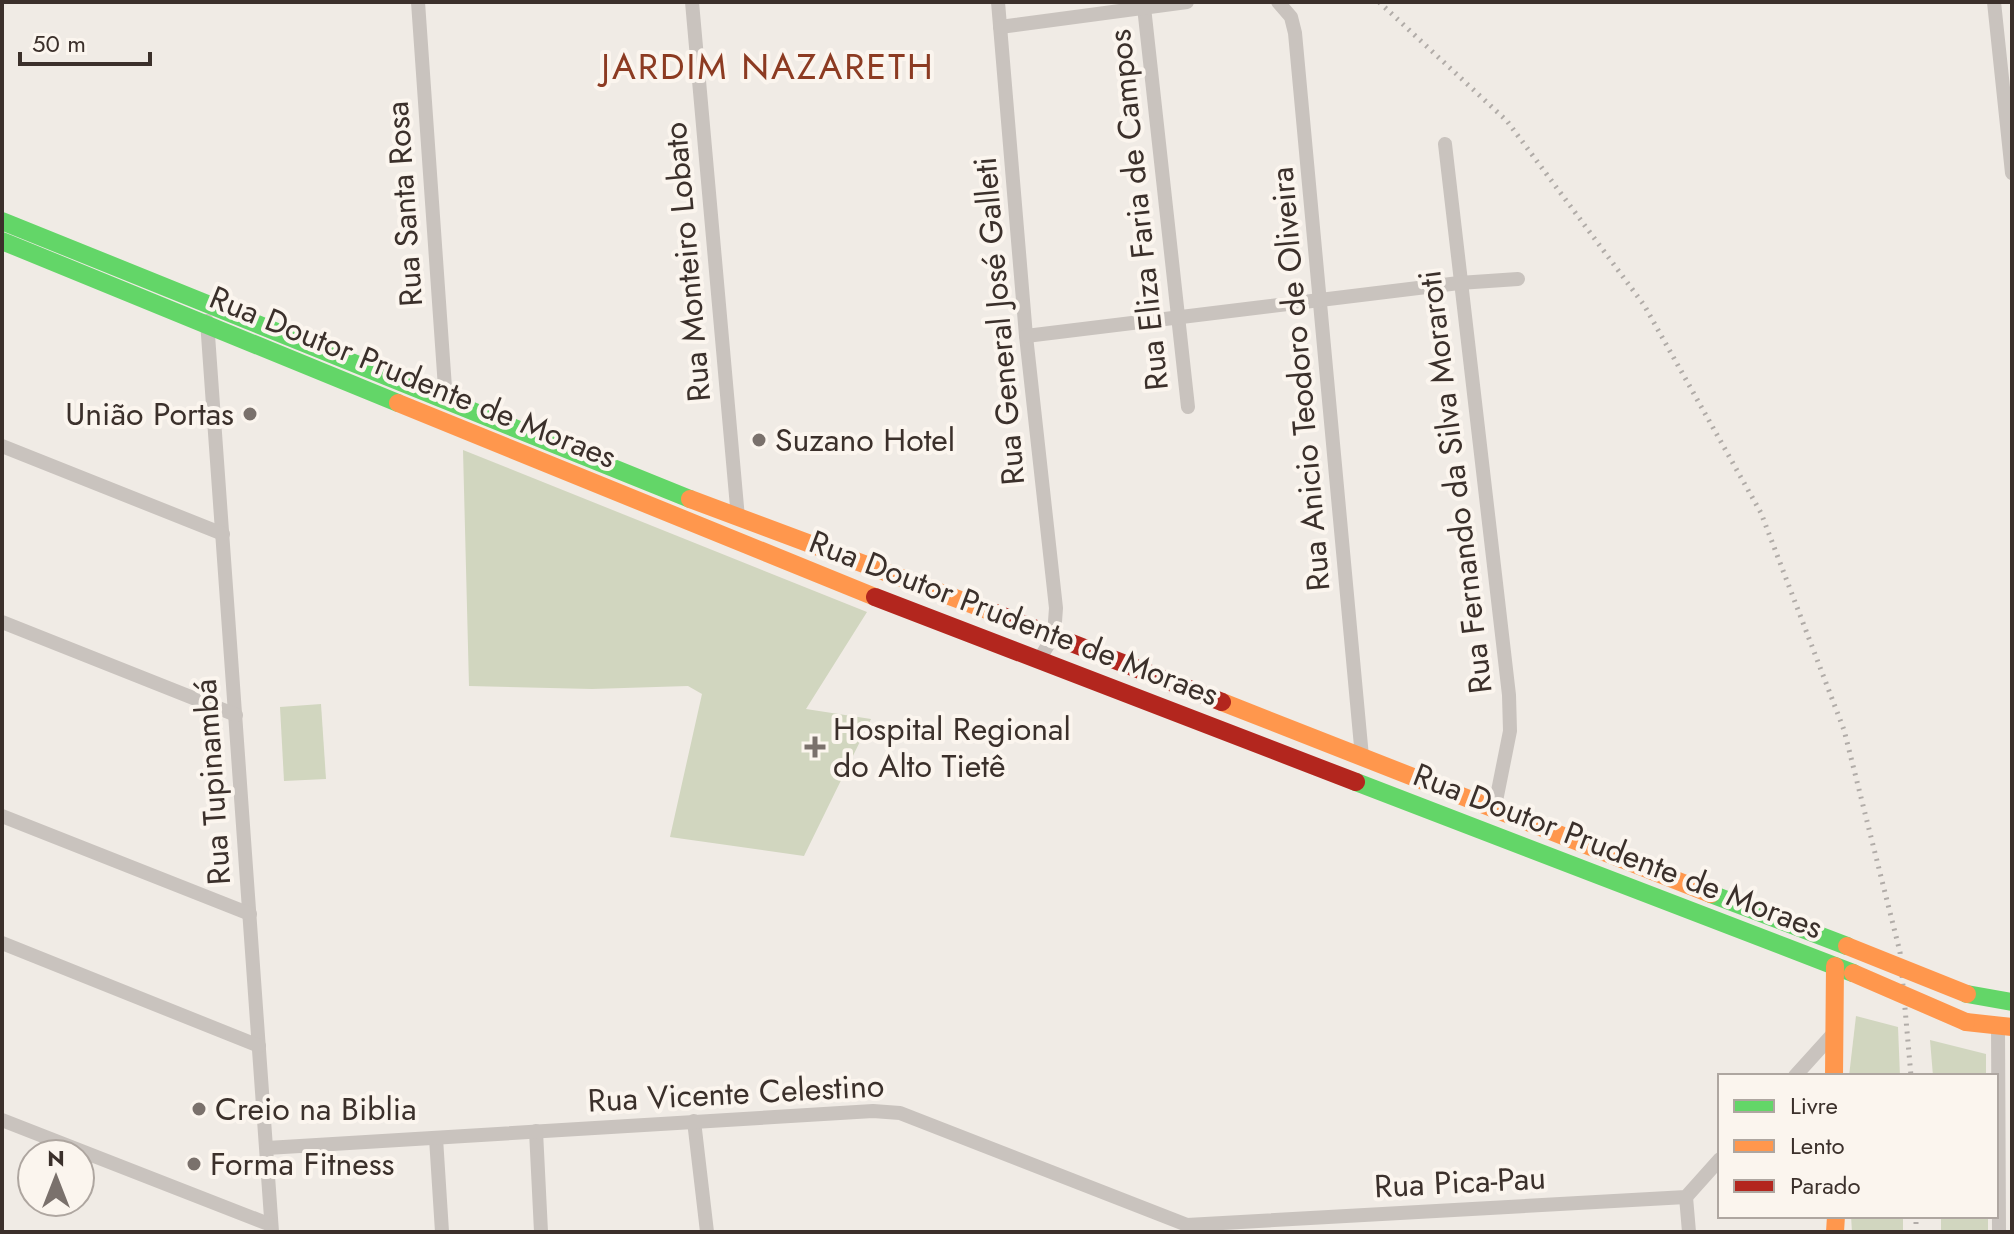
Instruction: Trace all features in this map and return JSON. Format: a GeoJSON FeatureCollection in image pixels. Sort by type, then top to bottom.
{"type":"FeatureCollection","features":[{"type":"Feature","properties":{"kind":"main road","name":"Rua Doutor Prudente de Moraes"},"geometry":{"type":"LineString","coordinates":[[2,221],[738,518],[1054,635],[1494,811],[1967,994],[2011,1002]]}},
{"type":"Feature","properties":{"kind":"main road","name":"Rua Doutor Prudente de Moraes"},"geometry":{"type":"LineString","coordinates":[[2,241],[841,584],[1853,973],[1966,1022],[2005,1026]]}},
{"type":"Feature","properties":{"kind":"main road"},"geometry":{"type":"LineString","coordinates":[[61,264],[82,267],[133,284],[154,282]]}},
{"type":"Feature","properties":{"kind":"main road"},"geometry":{"type":"LineString","coordinates":[[1834,1074],[1835,966]]}},
{"type":"Feature","properties":{"kind":"street","name":"Rua Santa Rosa"},"geometry":{"type":"LineString","coordinates":[[418,2],[446,402]]}},
{"type":"Feature","properties":{"kind":"street","name":"Rua Monteiro Lobato"},"geometry":{"type":"LineString","coordinates":[[692,2],[738,518]]}},
{"type":"Feature","properties":{"kind":"street","name":"Rua General José Galleti"},"geometry":{"type":"LineString","coordinates":[[998,2],[1026,336],[1056,608],[1054,635]]}},
{"type":"Feature","properties":{"kind":"street"},"geometry":{"type":"LineString","coordinates":[[1000,27],[1187,2]]}},
{"type":"Feature","properties":{"kind":"street","name":"Rua Anicio Teodoro de Oliveira"},"geometry":{"type":"LineString","coordinates":[[1278,2],[1291,17],[1295,33],[1362,757]]}},
{"type":"Feature","properties":{"kind":"street"},"geometry":{"type":"LineString","coordinates":[[1994,2],[2007,80],[2012,173]]}},
{"type":"Feature","properties":{"kind":"street","name":"Rua Eliza Faria de Campos"},"geometry":{"type":"LineString","coordinates":[[1144,7],[1188,407]]}},
{"type":"Feature","properties":{"kind":"street","name":"Rua Fernando da Silva Moraroti"},"geometry":{"type":"LineString","coordinates":[[1445,144],[1509,695],[1510,731],[1494,811]]}},
{"type":"Feature","properties":{"kind":"street"},"geometry":{"type":"LineString","coordinates":[[1026,336],[1459,283],[1518,279]]}},
{"type":"Feature","properties":{"kind":"street","name":"Rua Tupinambá"},"geometry":{"type":"LineString","coordinates":[[206,304],[271,1228]]}},
{"type":"Feature","properties":{"kind":"street"},"geometry":{"type":"LineString","coordinates":[[2,446],[223,534]]}},
{"type":"Feature","properties":{"kind":"street"},"geometry":{"type":"LineString","coordinates":[[2,622],[236,715]]}},
{"type":"Feature","properties":{"kind":"street"},"geometry":{"type":"LineString","coordinates":[[1039,660],[1054,635]]}},
{"type":"Feature","properties":{"kind":"street"},"geometry":{"type":"LineString","coordinates":[[2,816],[250,914]]}},
{"type":"Feature","properties":{"kind":"street"},"geometry":{"type":"LineString","coordinates":[[2,943],[259,1046]]}},
{"type":"Feature","properties":{"kind":"street"},"geometry":{"type":"LineString","coordinates":[[1999,1232],[2005,1177],[2005,1026]]}},
{"type":"Feature","properties":{"kind":"street"},"geometry":{"type":"LineString","coordinates":[[1797,1074],[1833,1034]]}},
{"type":"Feature","properties":{"kind":"street","name":"Rua Vicente Celestino"},"geometry":{"type":"LineString","coordinates":[[267,1148],[873,1111],[900,1113],[1187,1228]]}},
{"type":"Feature","properties":{"kind":"street"},"geometry":{"type":"LineString","coordinates":[[2,1120],[271,1228]]}},
{"type":"Feature","properties":{"kind":"street"},"geometry":{"type":"LineString","coordinates":[[694,1121],[707,1232]]}},
{"type":"Feature","properties":{"kind":"street"},"geometry":{"type":"LineString","coordinates":[[536,1131],[541,1232]]}},
{"type":"Feature","properties":{"kind":"street"},"geometry":{"type":"LineString","coordinates":[[436,1138],[442,1232]]}},
{"type":"Feature","properties":{"kind":"street"},"geometry":{"type":"LineString","coordinates":[[1689,1232],[1686,1197],[1718,1161]]}},
{"type":"Feature","properties":{"kind":"street","name":"Rua Pica-Pau"},"geometry":{"type":"LineString","coordinates":[[1187,1228],[1686,1197]]}},
{"type":"Feature","properties":{"kind":"green space"},"geometry":{"type":"Polygon","coordinates":[[[463,450],[867,612],[806,709],[871,719],[804,856],[670,837],[702,694],[688,686],[592,689],[469,686],[463,450]]]}},
{"type":"Feature","properties":{"kind":"green space"},"geometry":{"type":"Polygon","coordinates":[[[321,704],[326,779],[284,781],[280,707],[321,704]]]}},
{"type":"Feature","properties":{"kind":"green space"},"geometry":{"type":"Polygon","coordinates":[[[1856,1016],[1898,1027],[1900,1074],[1849,1074],[1856,1016]]]}},
{"type":"Feature","properties":{"kind":"green space"},"geometry":{"type":"Polygon","coordinates":[[[1930,1040],[1986,1054],[1986,1074],[1933,1074],[1930,1040]]]}},
{"type":"Feature","properties":{"kind":"green space"},"geometry":{"type":"Polygon","coordinates":[[[1851,1218],[1903,1218],[1903,1232],[1852,1232],[1851,1218]]]}},
{"type":"Feature","properties":{"kind":"green space"},"geometry":{"type":"Polygon","coordinates":[[[1941,1218],[1988,1218],[1988,1232],[1941,1232],[1941,1218]]]}},
{"type":"Feature","properties":{"kind":"railway"},"geometry":{"type":"LineString","coordinates":[[1379,2],[1507,121],[1644,305],[1761,513],[1844,730],[1900,952],[1911,1074]]}},
{"type":"Feature","properties":{"kind":"railway"},"geometry":{"type":"LineString","coordinates":[[1916,1218],[1916,1232]]}},
{"type":"Feature","properties":{"kind":"traffic: fast"},"geometry":{"type":"LineString","coordinates":[[2,221],[690,499]]}},
{"type":"Feature","properties":{"kind":"traffic: fast"},"geometry":{"type":"LineString","coordinates":[[2,241],[398,403]]}},
{"type":"Feature","properties":{"kind":"traffic: fast"},"geometry":{"type":"LineString","coordinates":[[1356,782],[1853,973]]}},
{"type":"Feature","properties":{"kind":"traffic: fast"},"geometry":{"type":"LineString","coordinates":[[1711,894],[1847,946]]}},
{"type":"Feature","properties":{"kind":"traffic: fast"},"geometry":{"type":"LineString","coordinates":[[1967,994],[2012,1002]]}},
{"type":"Feature","properties":{"kind":"traffic: slow"},"geometry":{"type":"LineString","coordinates":[[398,403],[875,597]]}},
{"type":"Feature","properties":{"kind":"traffic: slow"},"geometry":{"type":"LineString","coordinates":[[690,499],[995,613]]}},
{"type":"Feature","properties":{"kind":"traffic: slow"},"geometry":{"type":"LineString","coordinates":[[1222,702],[1711,894]]}},
{"type":"Feature","properties":{"kind":"traffic: slow"},"geometry":{"type":"LineString","coordinates":[[1847,946],[1967,994]]}},
{"type":"Feature","properties":{"kind":"traffic: slow"},"geometry":{"type":"LineString","coordinates":[[1834,1074],[1835,966]]}},
{"type":"Feature","properties":{"kind":"traffic: slow"},"geometry":{"type":"LineString","coordinates":[[1853,973],[1966,1022]]}},
{"type":"Feature","properties":{"kind":"traffic: slow"},"geometry":{"type":"LineString","coordinates":[[1966,1022],[2012,1027]]}},
{"type":"Feature","properties":{"kind":"traffic: slow"},"geometry":{"type":"LineString","coordinates":[[1835,1232],[1836,1218]]}},
{"type":"Feature","properties":{"kind":"traffic: jam"},"geometry":{"type":"LineString","coordinates":[[875,597],[1356,782]]}},
{"type":"Feature","properties":{"kind":"traffic: jam"},"geometry":{"type":"LineString","coordinates":[[995,613],[1222,702]]}},
{"type":"Feature","properties":{"kind":"place","name":"União Portas"},"geometry":{"type":"Point","coordinates":[250,414]}},
{"type":"Feature","properties":{"kind":"place","name":"Suzano Hotel"},"geometry":{"type":"Point","coordinates":[759,440]}},
{"type":"Feature","properties":{"kind":"place","name":"Hospital Regional do Alto Tietê"},"geometry":{"type":"Point","coordinates":[815,747]}},
{"type":"Feature","properties":{"kind":"place","name":"Creio na Biblia"},"geometry":{"type":"Point","coordinates":[199,1109]}},
{"type":"Feature","properties":{"kind":"place","name":"Forma Fitness"},"geometry":{"type":"Point","coordinates":[194,1164]}},
{"type":"Feature","properties":{"kind":"district","name":"JARDIM NAZARETH"},"geometry":{"type":"Point","coordinates":[768,66]}}]}
